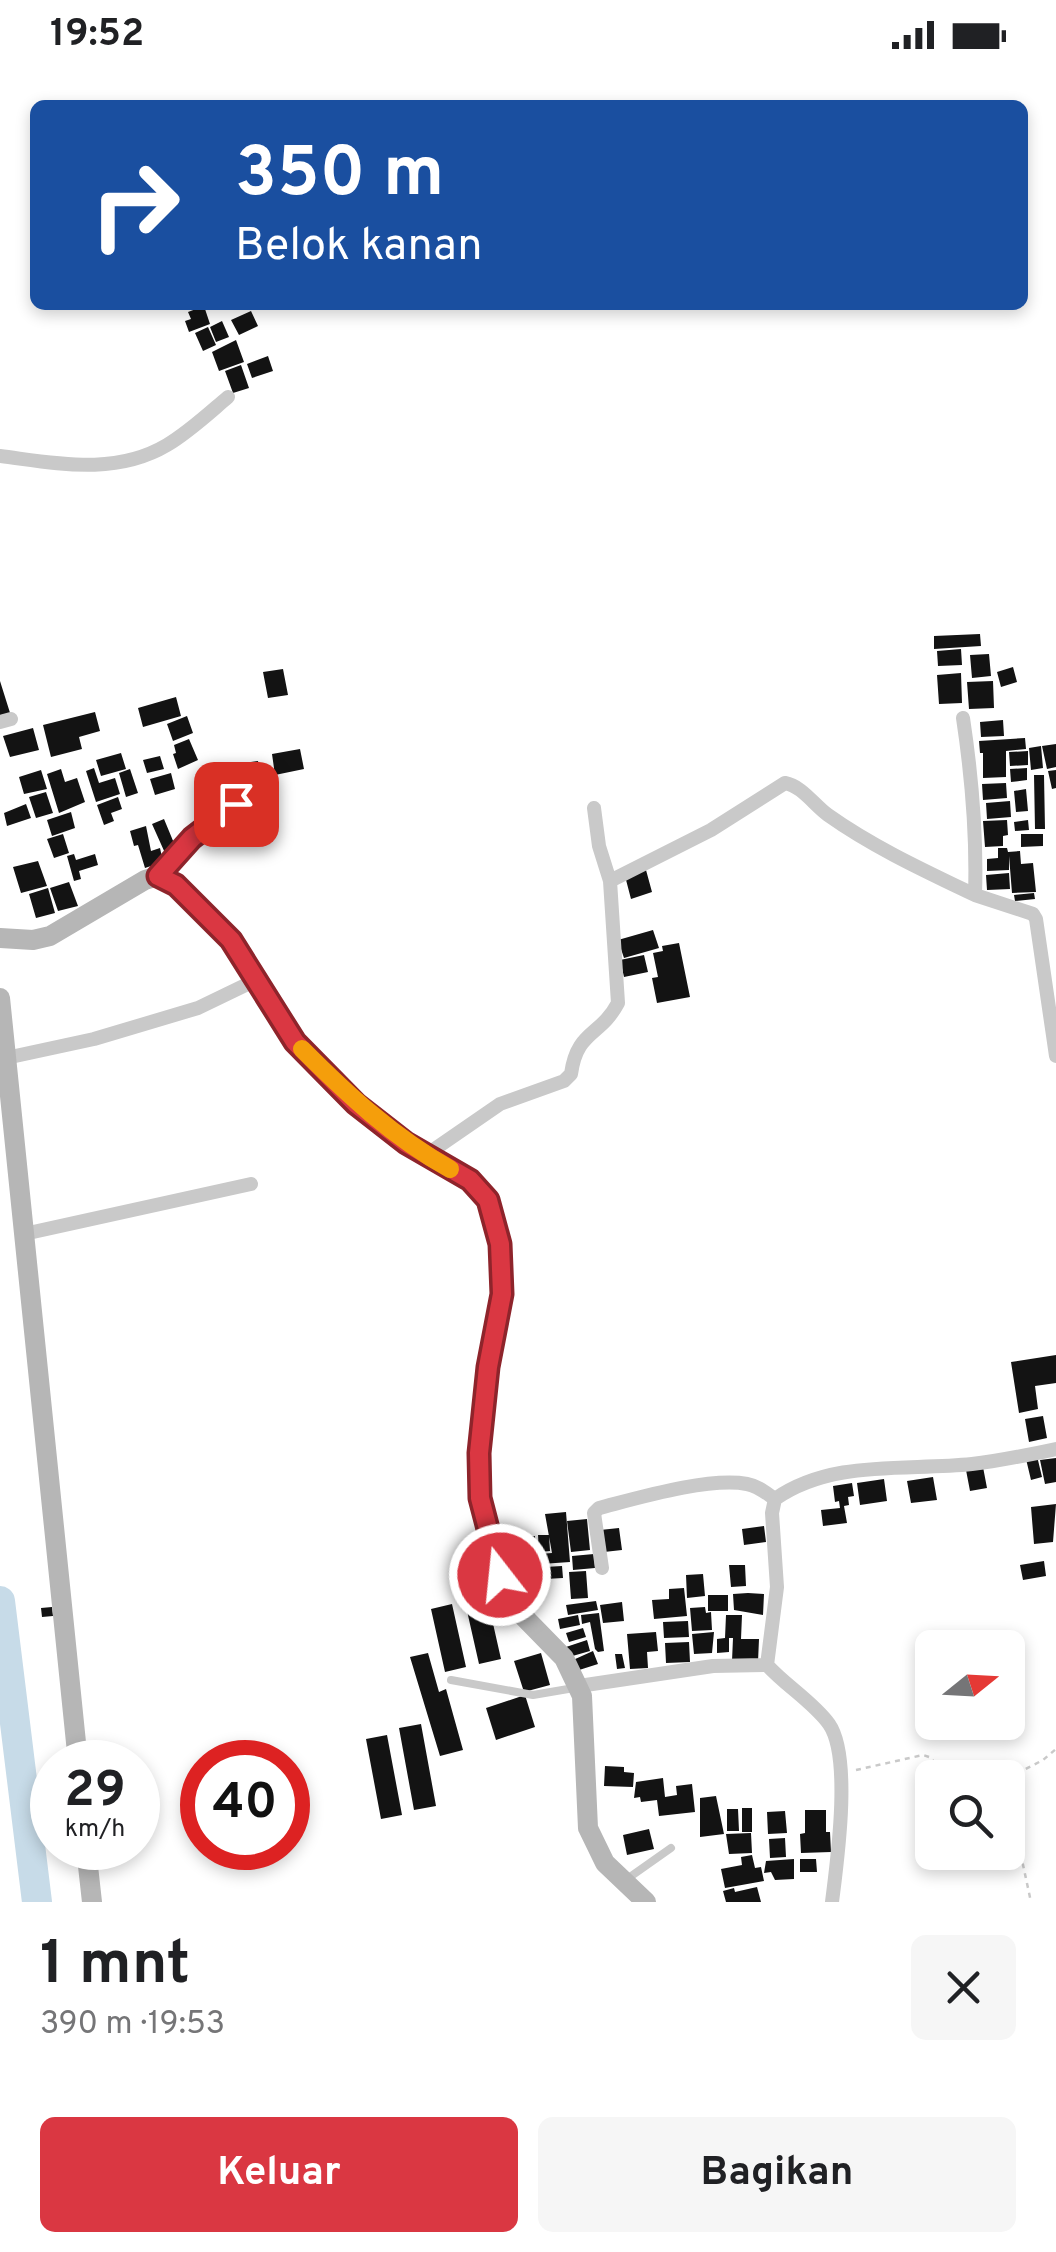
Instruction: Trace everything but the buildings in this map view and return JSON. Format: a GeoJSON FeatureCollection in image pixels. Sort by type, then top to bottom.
{"type":"FeatureCollection","features":[{"type":"Feature","properties":{"kind":"street"},"geometry":{"type":"LineString","coordinates":[[0,456],[96,466],[136,459],[174,440],[228,397]]}},
{"type":"Feature","properties":{"kind":"street"},"geometry":{"type":"LineString","coordinates":[[963,718],[974,794],[974,894]]}},
{"type":"Feature","properties":{"kind":"street"},"geometry":{"type":"LineString","coordinates":[[610,881],[711,830],[788,782],[827,815],[903,860],[974,894],[1033,914],[1056,1056]]}},
{"type":"Feature","properties":{"kind":"street"},"geometry":{"type":"LineString","coordinates":[[0,938],[33,940],[50,936],[158,876],[192,838],[258,786]]}},
{"type":"Feature","properties":{"kind":"street"},"geometry":{"type":"LineString","coordinates":[[426,1155],[500,1104],[564,1080],[571,1074],[574,1052],[618,1003],[610,881],[594,808]]}},
{"type":"Feature","properties":{"kind":"street"},"geometry":{"type":"LineString","coordinates":[[158,876],[176,885],[214,920],[258,979],[295,1042],[356,1104],[482,1190],[500,1244],[502,1294],[479,1453],[480,1498],[489,1542],[508,1593],[522,1614],[564,1658],[588,1828],[599,1854],[646,1902]]}},
{"type":"Feature","properties":{"kind":"street"},"geometry":{"type":"LineString","coordinates":[[6,1058],[94,1039],[198,1008],[258,979]]}},
{"type":"Feature","properties":{"kind":"street"},"geometry":{"type":"LineString","coordinates":[[0,998],[76,1740]]}},
{"type":"Feature","properties":{"kind":"street"},"geometry":{"type":"LineString","coordinates":[[24,1234],[251,1184]]}},
{"type":"Feature","properties":{"kind":"street"},"geometry":{"type":"LineString","coordinates":[[767,1665],[778,1587],[772,1513],[775,1499],[807,1482],[852,1472],[893,1466],[971,1464],[1056,1449]]}},
{"type":"Feature","properties":{"kind":"street"},"geometry":{"type":"LineString","coordinates":[[602,1568],[594,1512],[599,1508],[666,1492],[726,1484],[752,1485],[775,1499]]}},
{"type":"Feature","properties":{"kind":"street"},"geometry":{"type":"LineString","coordinates":[[571,1689],[713,1666],[767,1665],[831,1727],[840,1773],[841,1820],[832,1902]]}},
{"type":"Feature","properties":{"kind":"street"},"geometry":{"type":"LineString","coordinates":[[88,1870],[92,1902]]}},
{"type":"Feature","properties":{"kind":"lane"},"geometry":{"type":"LineString","coordinates":[[451,1680],[533,1695],[571,1689]]}},
{"type":"Feature","properties":{"kind":"lane"},"geometry":{"type":"LineString","coordinates":[[623,1882],[671,1848]]}},
{"type":"Feature","properties":{"kind":"path"},"geometry":{"type":"LineString","coordinates":[[1025,1769],[1056,1749]]}},
{"type":"Feature","properties":{"kind":"path"},"geometry":{"type":"LineString","coordinates":[[840,1773],[923,1754],[933,1760]]}},
{"type":"Feature","properties":{"kind":"path"},"geometry":{"type":"LineString","coordinates":[[1025,1870],[1032,1902]]}},
{"type":"Feature","properties":{"kind":"waterway"},"geometry":{"type":"LineString","coordinates":[[0,1601],[37,1902]]}},
{"type":"Feature","properties":{"kind":"slow traffic"},"geometry":{"type":"LineString","coordinates":[[302,1049],[356,1104],[406,1143],[450,1169]]}},
{"type":"Feature","properties":{"kind":"route"},"geometry":{"type":"LineString","coordinates":[[236,804],[192,838],[158,876],[176,885],[214,920],[250,965],[295,1042],[356,1104],[406,1143],[470,1180],[482,1190],[494,1217],[500,1244],[502,1294],[488,1367],[479,1453],[480,1498],[500,1575]]}}]}
